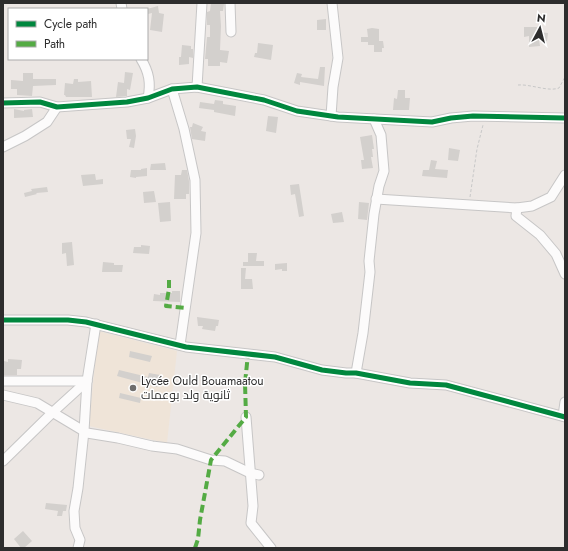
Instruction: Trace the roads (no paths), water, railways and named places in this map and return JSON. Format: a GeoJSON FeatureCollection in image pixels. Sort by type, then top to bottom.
{"type":"FeatureCollection","features":[{"type":"Feature","properties":{"kind":"street"},"geometry":{"type":"LineString","coordinates":[[197,87],[202,3]]}},
{"type":"Feature","properties":{"kind":"street"},"geometry":{"type":"LineString","coordinates":[[230,3],[231,32]]}},
{"type":"Feature","properties":{"kind":"street"},"geometry":{"type":"LineString","coordinates":[[331,116],[333,86],[338,58],[332,3]]}},
{"type":"Feature","properties":{"kind":"street"},"geometry":{"type":"LineString","coordinates":[[142,60],[147,69],[150,86],[148,98]]}},
{"type":"Feature","properties":{"kind":"street"},"geometry":{"type":"LineString","coordinates":[[3,103],[40,102],[57,107],[127,102],[148,98],[172,89],[197,87],[264,100],[297,111],[331,116],[432,122],[451,118],[473,116],[565,118]]}},
{"type":"Feature","properties":{"kind":"street"},"geometry":{"type":"LineString","coordinates":[[172,89],[184,129],[195,180],[196,233],[180,345]]}},
{"type":"Feature","properties":{"kind":"street"},"geometry":{"type":"LineString","coordinates":[[3,147],[25,136],[47,122],[57,107]]}},
{"type":"Feature","properties":{"kind":"street"},"geometry":{"type":"LineString","coordinates":[[356,373],[368,295],[370,272],[369,260],[376,199],[384,171],[381,135],[374,119]]}},
{"type":"Feature","properties":{"kind":"street"},"geometry":{"type":"LineString","coordinates":[[376,199],[517,208],[532,206],[551,197],[565,175]]}},
{"type":"Feature","properties":{"kind":"street"},"geometry":{"type":"LineString","coordinates":[[517,208],[516,216],[540,235],[556,254],[565,274]]}},
{"type":"Feature","properties":{"kind":"street"},"geometry":{"type":"LineString","coordinates":[[3,320],[77,320],[180,345],[275,357],[322,370],[356,373],[410,383],[446,385],[564,417],[565,402]]}},
{"type":"Feature","properties":{"kind":"street"},"geometry":{"type":"LineString","coordinates":[[78,548],[80,540],[75,528],[74,511],[84,431],[87,381],[96,324]]}},
{"type":"Feature","properties":{"kind":"street"},"geometry":{"type":"LineString","coordinates":[[3,381],[87,381]]}},
{"type":"Feature","properties":{"kind":"street"},"geometry":{"type":"LineString","coordinates":[[3,461],[87,381]]}},
{"type":"Feature","properties":{"kind":"street"},"geometry":{"type":"LineString","coordinates":[[3,395],[37,403],[87,433],[177,450],[211,460],[226,461],[259,475]]}},
{"type":"Feature","properties":{"kind":"street"},"geometry":{"type":"LineString","coordinates":[[246,416],[253,506],[251,523],[271,548]]}},
{"type":"Feature","properties":{"kind":"place","name":"Lycée Ould Bouamaatou ثانوية ولد بوعمات"},"geometry":{"type":"Point","coordinates":[133,388]}}]}
